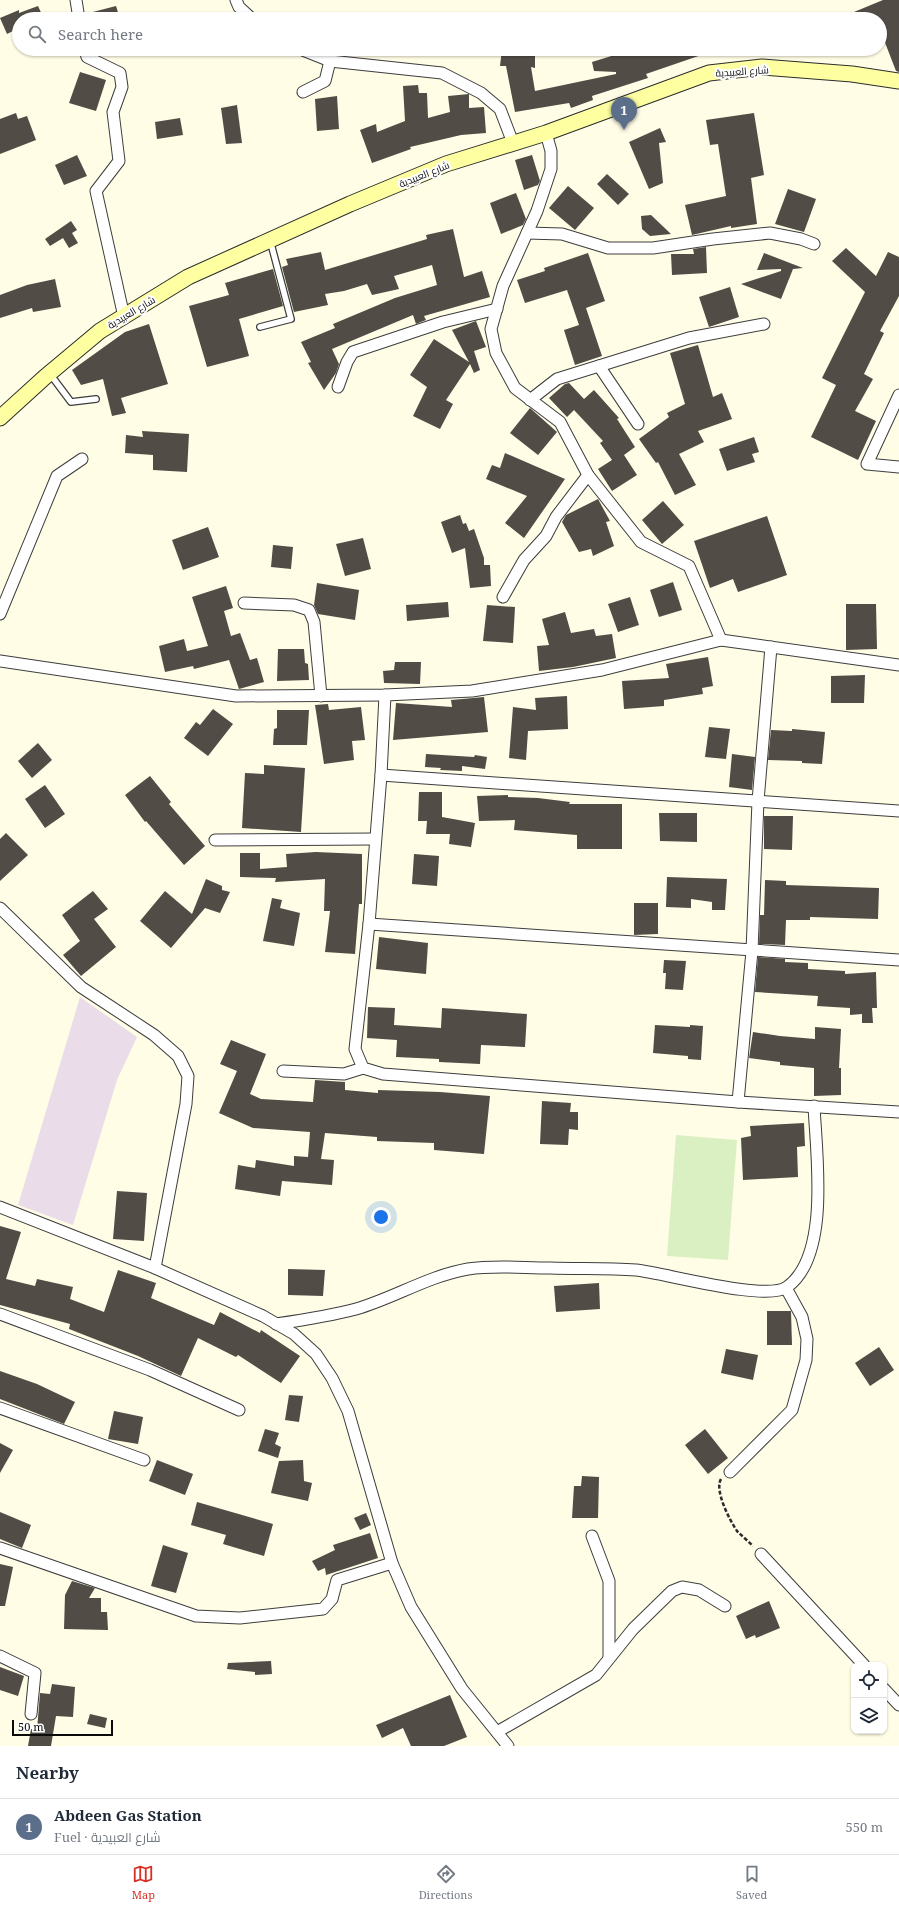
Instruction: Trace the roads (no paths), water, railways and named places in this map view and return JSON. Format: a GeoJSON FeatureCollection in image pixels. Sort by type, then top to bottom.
{"type":"FeatureCollection","features":[{"type":"Feature","properties":{"kind":"main road","name":"شارع العبيدية"},"geometry":{"type":"LineString","coordinates":[[0,418],[100,331],[188,278],[350,204],[446,164],[546,133],[709,73],[733,69],[769,68],[852,74],[899,81]]}},
{"type":"Feature","properties":{"kind":"street"},"geometry":{"type":"LineString","coordinates":[[76,0],[78,12]]}},
{"type":"Feature","properties":{"kind":"street"},"geometry":{"type":"LineString","coordinates":[[236,0],[239,7],[244,12]]}},
{"type":"Feature","properties":{"kind":"street"},"geometry":{"type":"LineString","coordinates":[[87,56],[120,73],[122,87],[113,112],[119,161],[96,190],[124,316]]}},
{"type":"Feature","properties":{"kind":"street"},"geometry":{"type":"LineString","coordinates":[[318,56],[330,61],[442,73],[481,93],[500,109],[513,143]]}},
{"type":"Feature","properties":{"kind":"street"},"geometry":{"type":"LineString","coordinates":[[303,92],[325,81],[330,61]]}},
{"type":"Feature","properties":{"kind":"street"},"geometry":{"type":"LineString","coordinates":[[546,133],[551,150],[551,169],[537,211],[503,286],[492,328],[496,353],[516,388],[560,422],[588,475],[641,542],[689,566],[721,640]]}},
{"type":"Feature","properties":{"kind":"street"},"geometry":{"type":"LineString","coordinates":[[527,233],[562,234],[608,248],[652,248],[713,239],[770,233],[801,239],[814,244]]}},
{"type":"Feature","properties":{"kind":"street"},"geometry":{"type":"LineString","coordinates":[[338,387],[347,362],[353,352],[443,322],[497,309]]}},
{"type":"Feature","properties":{"kind":"street"},"geometry":{"type":"LineString","coordinates":[[530,400],[557,379],[689,338],[764,324]]}},
{"type":"Feature","properties":{"kind":"street"},"geometry":{"type":"LineString","coordinates":[[599,366],[638,424]]}},
{"type":"Feature","properties":{"kind":"street"},"geometry":{"type":"LineString","coordinates":[[899,395],[867,464],[899,467]]}},
{"type":"Feature","properties":{"kind":"street"},"geometry":{"type":"LineString","coordinates":[[0,614],[57,476],[82,459]]}},
{"type":"Feature","properties":{"kind":"street"},"geometry":{"type":"LineString","coordinates":[[503,596],[524,560],[546,536],[556,516],[588,475]]}},
{"type":"Feature","properties":{"kind":"street"},"geometry":{"type":"LineString","coordinates":[[244,603],[294,604],[309,610],[314,622],[321,696]]}},
{"type":"Feature","properties":{"kind":"street"},"geometry":{"type":"LineString","coordinates":[[0,661],[236,696],[385,695],[472,691],[602,670],[721,640],[899,665]]}},
{"type":"Feature","properties":{"kind":"street"},"geometry":{"type":"LineString","coordinates":[[738,1102],[752,951],[758,801],[770,647]]}},
{"type":"Feature","properties":{"kind":"street"},"geometry":{"type":"LineString","coordinates":[[363,1068],[355,1049],[369,924],[381,775],[385,695]]}},
{"type":"Feature","properties":{"kind":"street"},"geometry":{"type":"LineString","coordinates":[[381,775],[899,811]]}},
{"type":"Feature","properties":{"kind":"street"},"geometry":{"type":"LineString","coordinates":[[215,840],[375,839]]}},
{"type":"Feature","properties":{"kind":"street"},"geometry":{"type":"LineString","coordinates":[[0,908],[81,987],[154,1035],[178,1056],[188,1076],[186,1104],[155,1268]]}},
{"type":"Feature","properties":{"kind":"street"},"geometry":{"type":"LineString","coordinates":[[369,924],[899,960]]}},
{"type":"Feature","properties":{"kind":"street"},"geometry":{"type":"LineString","coordinates":[[283,1071],[344,1074],[363,1068],[384,1074],[738,1102],[899,1112]]}},
{"type":"Feature","properties":{"kind":"street"},"geometry":{"type":"LineString","coordinates":[[276,1324],[316,1318],[357,1308],[438,1276],[468,1269],[503,1267],[637,1270],[720,1286],[767,1291],[786,1288],[796,1279],[812,1247],[817,1219],[814,1106]]}},
{"type":"Feature","properties":{"kind":"street"},"geometry":{"type":"LineString","coordinates":[[0,1207],[155,1268],[276,1324],[294,1334],[316,1354],[332,1378],[348,1411],[392,1562],[415,1613],[462,1689],[508,1746]]}},
{"type":"Feature","properties":{"kind":"street"},"geometry":{"type":"LineString","coordinates":[[730,1472],[792,1410],[806,1360],[807,1340],[802,1318],[786,1288]]}},
{"type":"Feature","properties":{"kind":"street"},"geometry":{"type":"LineString","coordinates":[[0,1314],[150,1370],[239,1410]]}},
{"type":"Feature","properties":{"kind":"street"},"geometry":{"type":"LineString","coordinates":[[0,1408],[144,1460]]}},
{"type":"Feature","properties":{"kind":"street"},"geometry":{"type":"LineString","coordinates":[[592,1536],[609,1581],[609,1658]]}},
{"type":"Feature","properties":{"kind":"street"},"geometry":{"type":"LineString","coordinates":[[0,1548],[196,1616],[240,1618],[323,1609],[332,1599],[337,1580],[392,1562]]}},
{"type":"Feature","properties":{"kind":"street"},"geometry":{"type":"LineString","coordinates":[[760,1554],[861,1662]]}},
{"type":"Feature","properties":{"kind":"street"},"geometry":{"type":"LineString","coordinates":[[497,1732],[596,1676],[633,1628],[672,1591],[682,1587],[699,1590],[725,1606]]}},
{"type":"Feature","properties":{"kind":"street"},"geometry":{"type":"LineString","coordinates":[[0,1656],[35,1673],[31,1714]]}},
{"type":"Feature","properties":{"kind":"street"},"geometry":{"type":"LineString","coordinates":[[887,1692],[899,1705]]}},
{"type":"Feature","properties":{"kind":"lane"},"geometry":{"type":"LineString","coordinates":[[260,327],[291,319],[270,240]]}},
{"type":"Feature","properties":{"kind":"lane"},"geometry":{"type":"LineString","coordinates":[[49,374],[71,402],[96,399]]}},
{"type":"Feature","properties":{"kind":"place","name":"Abdeen Gas Station"},"geometry":{"type":"Point","coordinates":[624,130]}}]}
